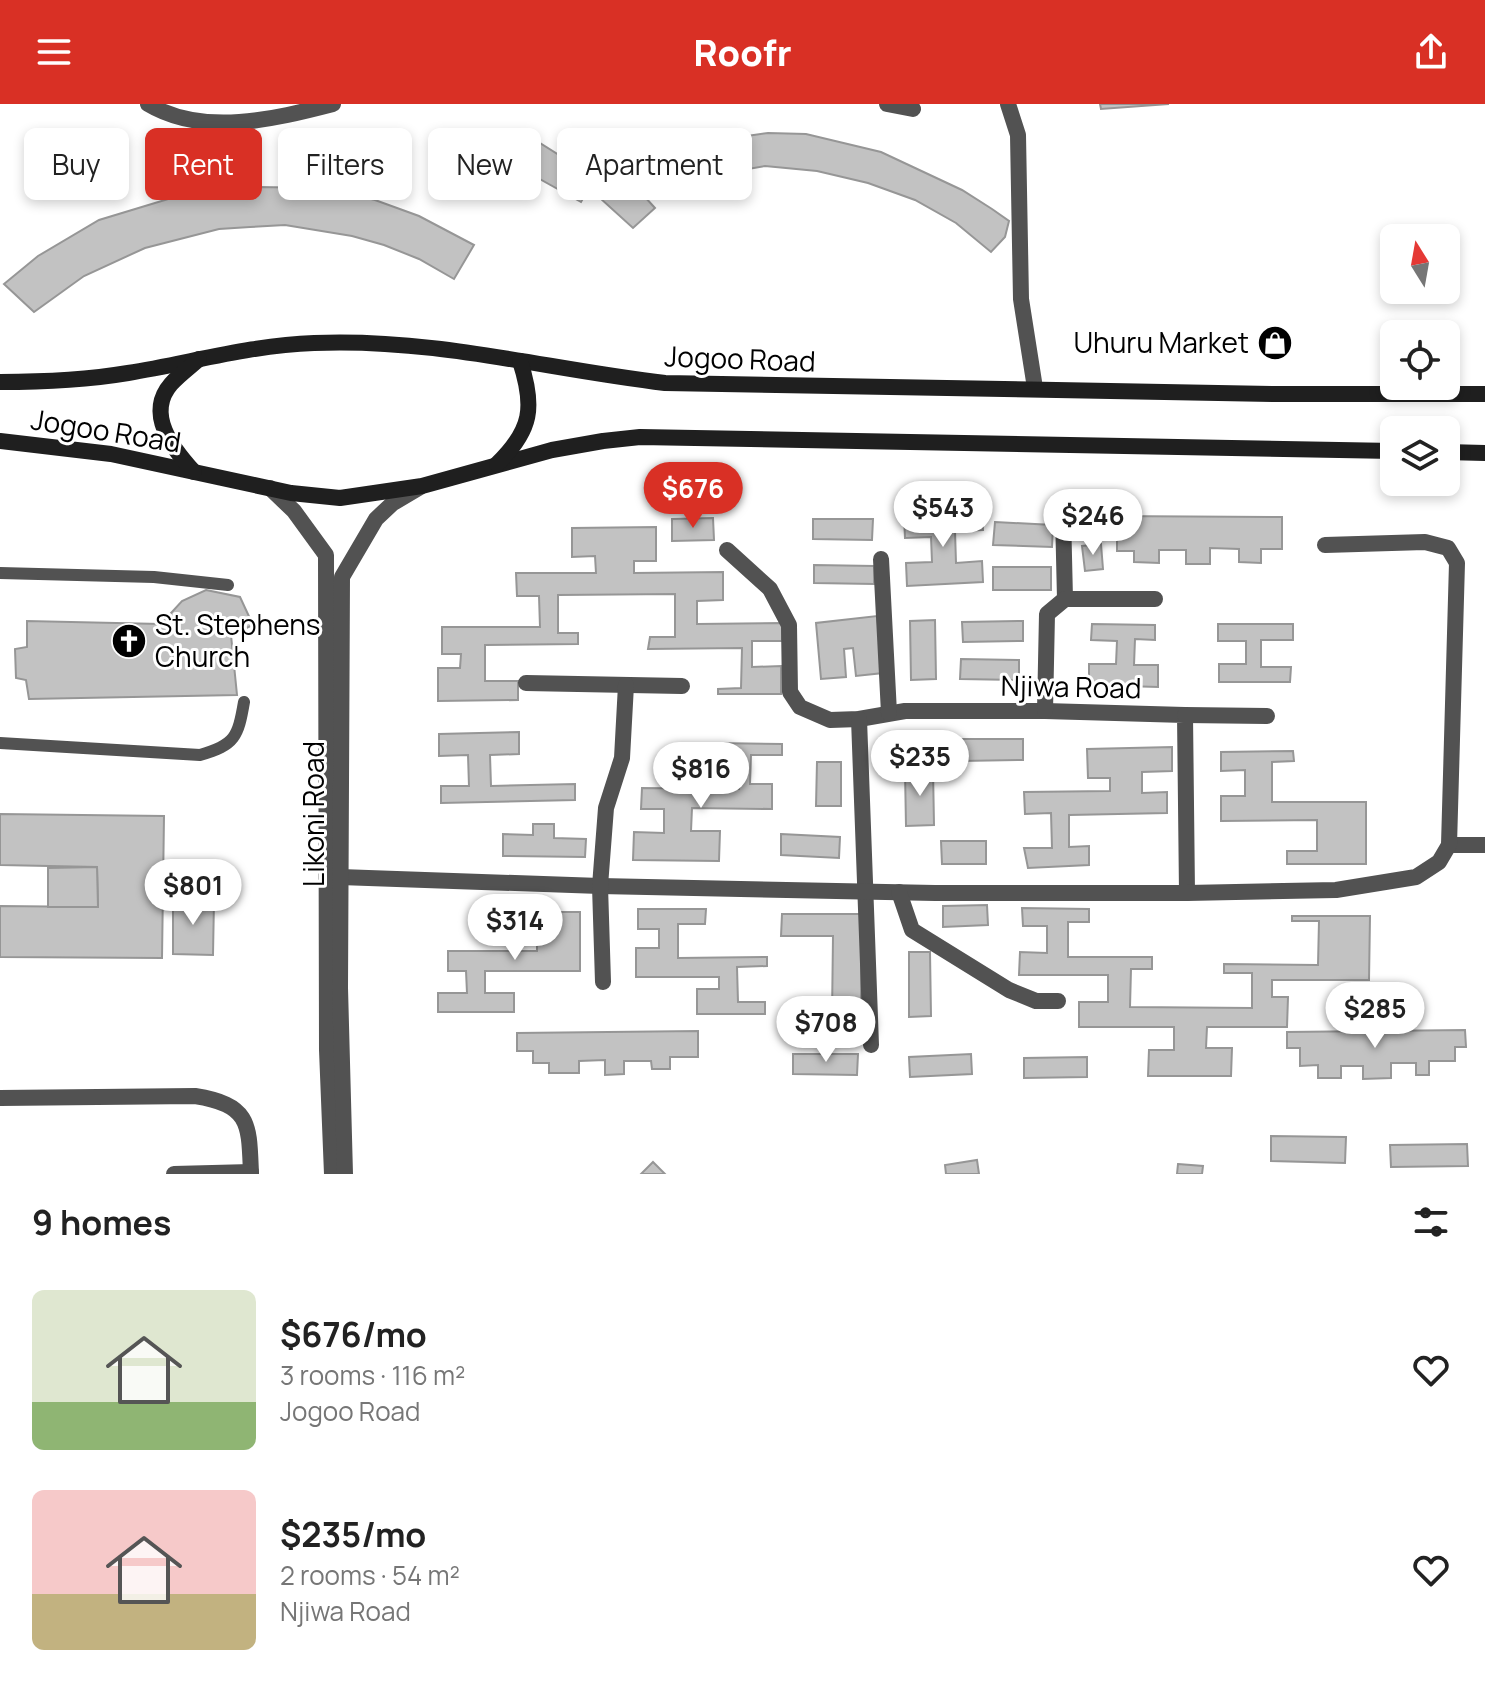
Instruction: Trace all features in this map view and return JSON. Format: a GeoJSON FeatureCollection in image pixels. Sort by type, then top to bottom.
{"type":"FeatureCollection","features":[{"type":"Feature","properties":{"kind":"main road","name":"Jogoo Road"},"geometry":{"type":"LineString","coordinates":[[0,382],[126,373],[243,350],[311,343],[373,342],[472,352],[593,375],[665,383],[1276,394],[1485,394]]}},
{"type":"Feature","properties":{"kind":"main road"},"geometry":{"type":"LineString","coordinates":[[194,472],[174,450],[159,415],[163,397],[170,385],[199,359]]}},
{"type":"Feature","properties":{"kind":"main road"},"geometry":{"type":"LineString","coordinates":[[495,465],[523,434],[528,420],[529,404],[520,361]]}},
{"type":"Feature","properties":{"kind":"main road","name":"Jogoo Road"},"geometry":{"type":"LineString","coordinates":[[0,441],[111,454],[270,488],[340,498],[422,486],[563,448],[640,437],[1380,451]]}},
{"type":"Feature","properties":{"kind":"main road"},"geometry":{"type":"LineString","coordinates":[[1460,452],[1485,453]]}},
{"type":"Feature","properties":{"kind":"street"},"geometry":{"type":"LineString","coordinates":[[148,104],[179,119],[225,122],[285,116],[333,104]]}},
{"type":"Feature","properties":{"kind":"street"},"geometry":{"type":"LineString","coordinates":[[887,104],[913,109]]}},
{"type":"Feature","properties":{"kind":"street"},"geometry":{"type":"LineString","coordinates":[[1008,104],[1018,135],[1021,299],[1035,388]]}},
{"type":"Feature","properties":{"kind":"street","name":"Likoni Road"},"geometry":{"type":"LineString","coordinates":[[345,1174],[340,877],[342,577],[376,519],[393,503],[422,486]]}},
{"type":"Feature","properties":{"kind":"street","name":"Likoni Road"},"geometry":{"type":"LineString","coordinates":[[270,488],[294,511],[326,555],[327,1050],[332,1174]]}},
{"type":"Feature","properties":{"kind":"street"},"geometry":{"type":"LineString","coordinates":[[1063,514],[1065,599]]}},
{"type":"Feature","properties":{"kind":"street"},"geometry":{"type":"LineString","coordinates":[[340,877],[867,892],[1187,893],[1336,890],[1416,877],[1439,862],[1449,845],[1457,563],[1448,548],[1425,542],[1325,545]]}},
{"type":"Feature","properties":{"kind":"street","name":"Njiwa Road"},"geometry":{"type":"LineString","coordinates":[[727,550],[770,589],[789,625],[790,692],[800,707],[830,720],[859,719],[889,713],[1045,711],[1267,716]]}},
{"type":"Feature","properties":{"kind":"street"},"geometry":{"type":"LineString","coordinates":[[881,559],[889,713]]}},
{"type":"Feature","properties":{"kind":"street"},"geometry":{"type":"LineString","coordinates":[[1045,711],[1047,614],[1065,599],[1155,599]]}},
{"type":"Feature","properties":{"kind":"street"},"geometry":{"type":"LineString","coordinates":[[526,683],[682,686]]}},
{"type":"Feature","properties":{"kind":"street"},"geometry":{"type":"LineString","coordinates":[[603,982],[600,886],[606,808],[622,758],[626,685]]}},
{"type":"Feature","properties":{"kind":"street"},"geometry":{"type":"LineString","coordinates":[[1185,715],[1187,893]]}},
{"type":"Feature","properties":{"kind":"street"},"geometry":{"type":"LineString","coordinates":[[859,719],[871,1045]]}},
{"type":"Feature","properties":{"kind":"street"},"geometry":{"type":"LineString","coordinates":[[1449,845],[1485,845]]}},
{"type":"Feature","properties":{"kind":"street"},"geometry":{"type":"LineString","coordinates":[[899,892],[912,930],[1009,990],[1036,1001],[1058,1001]]}},
{"type":"Feature","properties":{"kind":"street"},"geometry":{"type":"LineString","coordinates":[[0,1098],[195,1096],[217,1099],[235,1108],[248,1127],[251,1173],[174,1174]]}},
{"type":"Feature","properties":{"kind":"lane"},"geometry":{"type":"LineString","coordinates":[[0,573],[154,577],[228,585]]}},
{"type":"Feature","properties":{"kind":"lane"},"geometry":{"type":"LineString","coordinates":[[0,743],[200,755],[219,750],[234,741],[244,702]]}},
{"type":"Feature","properties":{"kind":"building"},"geometry":{"type":"Polygon","coordinates":[[[1100,104],[1169,104],[1101,109],[1100,104]]]}},
{"type":"Feature","properties":{"kind":"building"},"geometry":{"type":"Polygon","coordinates":[[[806,134],[881,152],[962,190],[992,209],[1009,221],[1005,237],[991,252],[956,223],[915,200],[868,183],[817,171],[765,166],[752,168],[752,135],[806,134]]]}},
{"type":"Feature","properties":{"kind":"building"},"geometry":{"type":"Polygon","coordinates":[[[541,144],[557,154],[557,189],[541,180],[541,144]]]}},
{"type":"Feature","properties":{"kind":"building"},"geometry":{"type":"Polygon","coordinates":[[[262,187],[278,187],[278,200],[375,200],[419,216],[474,245],[454,279],[419,259],[352,236],[285,225],[219,229],[145,248],[84,276],[34,312],[4,284],[38,256],[99,220],[165,200],[262,200],[262,187]]]}},
{"type":"Feature","properties":{"kind":"building"},"geometry":{"type":"Polygon","coordinates":[[[602,200],[648,200],[655,208],[633,228],[602,200]]]}},
{"type":"Feature","properties":{"kind":"building"},"geometry":{"type":"Polygon","coordinates":[[[982,512],[983,530],[955,531],[956,563],[982,561],[983,582],[907,586],[906,563],[932,562],[931,537],[905,538],[904,516],[982,512]]]}},
{"type":"Feature","properties":{"kind":"building"},"geometry":{"type":"Polygon","coordinates":[[[1108,516],[1282,517],[1282,549],[1261,549],[1261,563],[1239,562],[1239,549],[1210,548],[1210,564],[1186,564],[1186,550],[1159,550],[1159,563],[1134,562],[1134,551],[1117,551],[1117,536],[1108,536],[1108,516]]]}},
{"type":"Feature","properties":{"kind":"building"},"geometry":{"type":"Polygon","coordinates":[[[713,518],[714,540],[672,541],[672,519],[713,518]]]}},
{"type":"Feature","properties":{"kind":"building"},"geometry":{"type":"Polygon","coordinates":[[[813,519],[873,519],[872,540],[813,539],[813,519]]]}},
{"type":"Feature","properties":{"kind":"building"},"geometry":{"type":"Polygon","coordinates":[[[995,522],[1053,525],[1052,547],[993,545],[995,522]]]}},
{"type":"Feature","properties":{"kind":"building"},"geometry":{"type":"Polygon","coordinates":[[[656,527],[656,561],[634,561],[634,573],[723,572],[723,600],[697,601],[697,624],[782,623],[782,641],[752,641],[752,667],[781,666],[781,694],[718,694],[718,689],[741,688],[742,648],[648,649],[650,637],[675,637],[675,594],[558,595],[558,633],[578,633],[578,644],[485,645],[485,681],[518,681],[518,700],[438,701],[438,668],[460,668],[461,654],[442,654],[442,627],[540,627],[539,596],[517,596],[516,573],[596,573],[595,556],[572,557],[572,528],[656,527]]]}},
{"type":"Feature","properties":{"kind":"building"},"geometry":{"type":"Polygon","coordinates":[[[1101,544],[1103,569],[1085,571],[1082,546],[1101,544]]]}},
{"type":"Feature","properties":{"kind":"building"},"geometry":{"type":"Polygon","coordinates":[[[814,565],[874,566],[874,584],[814,583],[814,565]]]}},
{"type":"Feature","properties":{"kind":"building"},"geometry":{"type":"Polygon","coordinates":[[[993,567],[1051,567],[1051,590],[993,590],[993,567]]]}},
{"type":"Feature","properties":{"kind":"building","name":"St. Stephens Church"},"geometry":{"type":"Polygon","coordinates":[[[206,590],[240,597],[253,625],[231,635],[237,695],[29,699],[26,680],[16,678],[15,649],[27,647],[27,621],[161,624],[182,601],[206,590]]]}},
{"type":"Feature","properties":{"kind":"building"},"geometry":{"type":"Polygon","coordinates":[[[877,616],[883,673],[856,676],[853,648],[844,649],[846,677],[821,679],[816,623],[877,616]]]}},
{"type":"Feature","properties":{"kind":"building"},"geometry":{"type":"Polygon","coordinates":[[[935,620],[936,679],[911,680],[910,621],[935,620]]]}},
{"type":"Feature","properties":{"kind":"building"},"geometry":{"type":"Polygon","coordinates":[[[1023,621],[1023,641],[963,642],[962,622],[1023,621]]]}},
{"type":"Feature","properties":{"kind":"building"},"geometry":{"type":"Polygon","coordinates":[[[1092,624],[1155,625],[1155,640],[1135,639],[1134,665],[1158,665],[1158,687],[1089,685],[1089,664],[1116,664],[1117,641],[1091,640],[1092,624]]]}},
{"type":"Feature","properties":{"kind":"building"},"geometry":{"type":"Polygon","coordinates":[[[1218,624],[1293,624],[1293,640],[1261,640],[1261,667],[1291,667],[1290,682],[1219,682],[1219,664],[1246,664],[1246,641],[1218,641],[1218,624]]]}},
{"type":"Feature","properties":{"kind":"building"},"geometry":{"type":"Polygon","coordinates":[[[961,659],[1019,660],[1019,680],[960,679],[961,659]]]}},
{"type":"Feature","properties":{"kind":"building"},"geometry":{"type":"Polygon","coordinates":[[[519,732],[519,754],[490,755],[491,786],[575,784],[575,800],[441,803],[441,786],[469,786],[468,755],[439,756],[439,734],[519,732]]]}},
{"type":"Feature","properties":{"kind":"building"},"geometry":{"type":"Polygon","coordinates":[[[960,739],[1023,739],[1023,760],[961,761],[960,739]]]}},
{"type":"Feature","properties":{"kind":"building"},"geometry":{"type":"Polygon","coordinates":[[[714,743],[782,744],[782,755],[751,755],[750,784],[772,784],[772,809],[692,808],[691,831],[720,831],[719,861],[633,860],[634,832],[664,833],[664,809],[641,809],[642,788],[739,789],[739,755],[714,755],[714,743]]]}},
{"type":"Feature","properties":{"kind":"building"},"geometry":{"type":"Polygon","coordinates":[[[1172,747],[1172,771],[1142,772],[1142,793],[1167,792],[1167,813],[1069,815],[1069,847],[1089,846],[1089,865],[1028,868],[1024,848],[1052,848],[1051,813],[1025,814],[1024,792],[1110,791],[1110,778],[1088,778],[1087,749],[1172,747]]]}},
{"type":"Feature","properties":{"kind":"building"},"geometry":{"type":"Polygon","coordinates":[[[1293,751],[1294,761],[1272,762],[1272,802],[1366,802],[1366,864],[1287,864],[1287,851],[1317,851],[1317,820],[1221,821],[1221,796],[1245,796],[1245,770],[1221,771],[1221,752],[1293,751]]]}},
{"type":"Feature","properties":{"kind":"building"},"geometry":{"type":"Polygon","coordinates":[[[817,762],[841,762],[841,806],[816,806],[817,762]]]}},
{"type":"Feature","properties":{"kind":"building"},"geometry":{"type":"Polygon","coordinates":[[[933,770],[934,825],[906,826],[905,771],[933,770]]]}},
{"type":"Feature","properties":{"kind":"building"},"geometry":{"type":"Polygon","coordinates":[[[0,814],[164,816],[162,958],[0,957],[0,906],[98,907],[97,867],[0,865],[0,814]]]}},
{"type":"Feature","properties":{"kind":"building"},"geometry":{"type":"Polygon","coordinates":[[[533,824],[554,824],[554,838],[586,839],[585,857],[503,856],[503,834],[533,835],[533,824]]]}},
{"type":"Feature","properties":{"kind":"building"},"geometry":{"type":"Polygon","coordinates":[[[781,834],[840,837],[839,858],[781,855],[781,834]]]}},
{"type":"Feature","properties":{"kind":"building"},"geometry":{"type":"Polygon","coordinates":[[[941,841],[986,841],[986,864],[942,864],[941,841]]]}},
{"type":"Feature","properties":{"kind":"building"},"geometry":{"type":"Polygon","coordinates":[[[97,867],[98,907],[48,907],[48,868],[97,867]]]}},
{"type":"Feature","properties":{"kind":"building"},"geometry":{"type":"Polygon","coordinates":[[[173,899],[214,900],[213,955],[173,954],[173,899]]]}},
{"type":"Feature","properties":{"kind":"building"},"geometry":{"type":"Polygon","coordinates":[[[987,905],[988,925],[943,927],[943,906],[987,905]]]}},
{"type":"Feature","properties":{"kind":"building"},"geometry":{"type":"Polygon","coordinates":[[[1022,908],[1089,909],[1089,922],[1068,922],[1068,957],[1152,957],[1152,969],[1131,969],[1130,1007],[1252,1008],[1252,973],[1224,973],[1224,964],[1318,965],[1319,921],[1292,921],[1292,916],[1370,916],[1369,980],[1272,980],[1272,997],[1288,997],[1287,1027],[1207,1027],[1206,1048],[1232,1048],[1231,1076],[1148,1076],[1149,1050],[1174,1050],[1174,1027],[1079,1027],[1079,1002],[1108,1002],[1108,975],[1019,975],[1020,952],[1047,953],[1047,926],[1023,926],[1022,908]]]}},
{"type":"Feature","properties":{"kind":"building"},"geometry":{"type":"Polygon","coordinates":[[[638,909],[706,909],[705,924],[678,924],[678,958],[767,957],[767,966],[737,967],[738,1002],[765,1002],[765,1014],[697,1014],[697,989],[719,989],[719,977],[636,977],[636,948],[659,948],[659,929],[638,929],[638,909]]]}},
{"type":"Feature","properties":{"kind":"building"},"geometry":{"type":"Polygon","coordinates":[[[514,912],[580,912],[580,971],[485,971],[485,993],[514,993],[514,1012],[438,1012],[438,993],[467,993],[466,971],[448,971],[448,951],[537,951],[537,926],[514,926],[514,912]]]}},
{"type":"Feature","properties":{"kind":"building"},"geometry":{"type":"Polygon","coordinates":[[[782,914],[861,914],[861,1016],[832,1016],[833,936],[781,936],[782,914]]]}},
{"type":"Feature","properties":{"kind":"building"},"geometry":{"type":"Polygon","coordinates":[[[909,952],[930,952],[931,1016],[909,1017],[909,952]]]}},
{"type":"Feature","properties":{"kind":"building"},"geometry":{"type":"Polygon","coordinates":[[[1465,1030],[1466,1047],[1455,1047],[1455,1061],[1429,1061],[1429,1075],[1416,1075],[1416,1063],[1391,1063],[1391,1078],[1363,1079],[1363,1066],[1341,1066],[1341,1078],[1318,1078],[1318,1065],[1300,1066],[1300,1048],[1287,1048],[1287,1032],[1465,1030]]]}},
{"type":"Feature","properties":{"kind":"building"},"geometry":{"type":"Polygon","coordinates":[[[698,1031],[698,1057],[670,1057],[670,1069],[652,1069],[651,1061],[624,1061],[624,1074],[605,1075],[605,1060],[579,1061],[579,1073],[549,1073],[549,1063],[533,1063],[533,1051],[517,1051],[517,1033],[698,1031]]]}},
{"type":"Feature","properties":{"kind":"building"},"geometry":{"type":"Polygon","coordinates":[[[793,1054],[858,1054],[857,1075],[793,1074],[793,1054]]]}},
{"type":"Feature","properties":{"kind":"building"},"geometry":{"type":"Polygon","coordinates":[[[971,1054],[972,1074],[910,1077],[909,1057],[971,1054]]]}},
{"type":"Feature","properties":{"kind":"building"},"geometry":{"type":"Polygon","coordinates":[[[1087,1057],[1087,1077],[1024,1078],[1024,1058],[1087,1057]]]}},
{"type":"Feature","properties":{"kind":"building"},"geometry":{"type":"Polygon","coordinates":[[[1271,1136],[1346,1137],[1345,1163],[1271,1161],[1271,1136]]]}},
{"type":"Feature","properties":{"kind":"building"},"geometry":{"type":"Polygon","coordinates":[[[1467,1144],[1468,1166],[1391,1167],[1390,1145],[1467,1144]]]}},
{"type":"Feature","properties":{"kind":"building"},"geometry":{"type":"Polygon","coordinates":[[[977,1160],[979,1174],[946,1174],[945,1165],[977,1160]]]}},
{"type":"Feature","properties":{"kind":"building"},"geometry":{"type":"Polygon","coordinates":[[[653,1162],[665,1174],[641,1174],[653,1162]]]}},
{"type":"Feature","properties":{"kind":"building"},"geometry":{"type":"Polygon","coordinates":[[[1178,1164],[1203,1166],[1202,1174],[1177,1174],[1178,1164]]]}},
{"type":"Feature","properties":{"kind":"place","name":"Uhuru Market"},"geometry":{"type":"Point","coordinates":[1275,343]}},
{"type":"Feature","properties":{"kind":"place","name":"St. Stephens Church"},"geometry":{"type":"Point","coordinates":[129,641]}}]}
